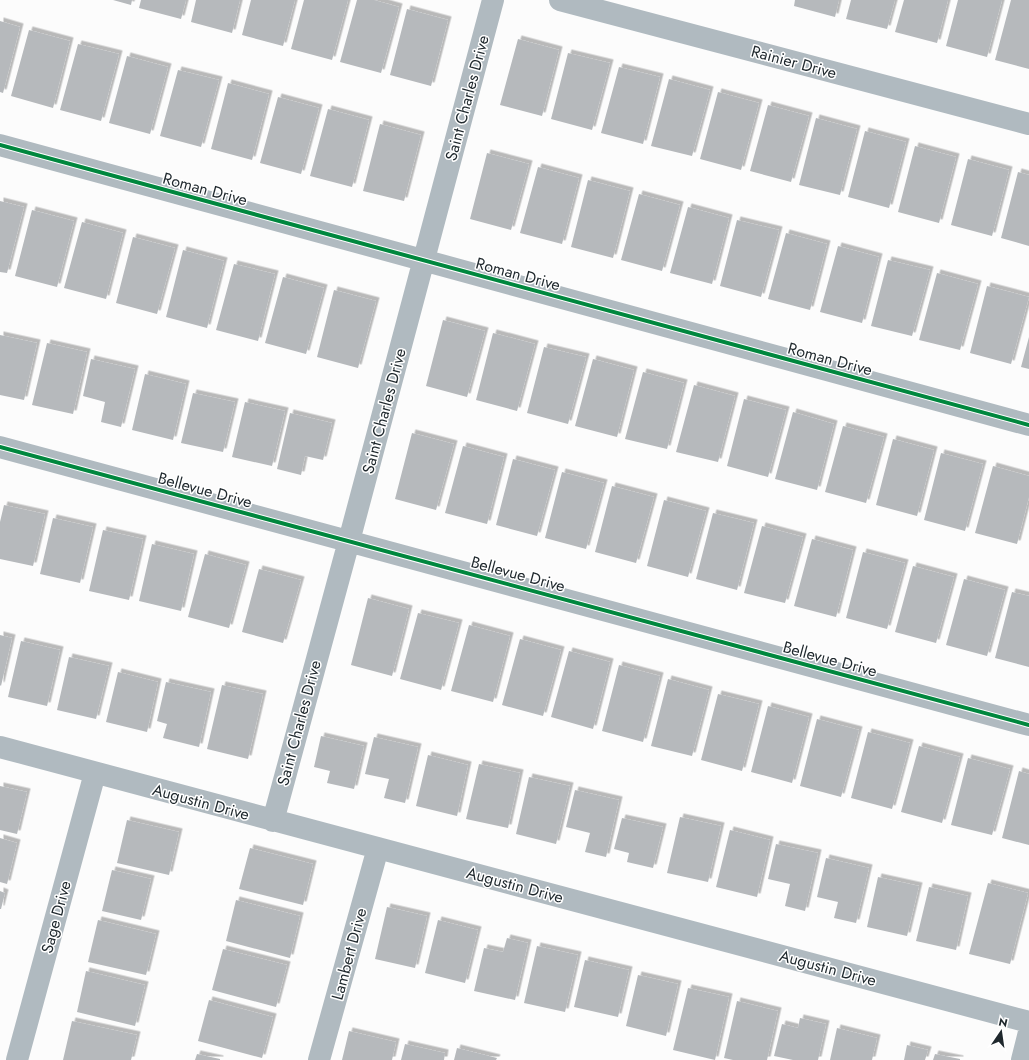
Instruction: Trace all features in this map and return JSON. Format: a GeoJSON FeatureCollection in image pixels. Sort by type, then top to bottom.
{"type":"FeatureCollection","features":[{"type":"Feature","properties":{"kind":"street","name":"Saint Charles Drive"},"geometry":{"type":"LineString","coordinates":[[273,821],[493,0]]}},
{"type":"Feature","properties":{"kind":"street","name":"Rainier Drive"},"geometry":{"type":"LineString","coordinates":[[560,0],[1029,124]]}},
{"type":"Feature","properties":{"kind":"street","name":"Roman Drive"},"geometry":{"type":"LineString","coordinates":[[0,145],[1029,425]]}},
{"type":"Feature","properties":{"kind":"street","name":"Bellevue Drive"},"geometry":{"type":"LineString","coordinates":[[0,447],[1029,725]]}},
{"type":"Feature","properties":{"kind":"street","name":"Augustin Drive"},"geometry":{"type":"LineString","coordinates":[[0,748],[1029,1022]]}},
{"type":"Feature","properties":{"kind":"street","name":"Sage Drive"},"geometry":{"type":"LineString","coordinates":[[17,1060],[95,773]]}},
{"type":"Feature","properties":{"kind":"street","name":"Lambert Drive"},"geometry":{"type":"LineString","coordinates":[[319,1060],[378,848]]}},
{"type":"Feature","properties":{"kind":"street"},"geometry":{"type":"LineString","coordinates":[[1022,1060],[1029,1032]]}},
{"type":"Feature","properties":{"kind":"building"},"geometry":{"type":"Polygon","coordinates":[[[113,0],[132,0],[131,5],[113,0]]]}},
{"type":"Feature","properties":{"kind":"building"},"geometry":{"type":"Polygon","coordinates":[[[141,0],[186,0],[181,19],[139,8],[141,0]]]}},
{"type":"Feature","properties":{"kind":"building"},"geometry":{"type":"Polygon","coordinates":[[[196,0],[240,0],[232,33],[191,22],[196,0]]]}},
{"type":"Feature","properties":{"kind":"building"},"geometry":{"type":"Polygon","coordinates":[[[251,0],[295,0],[283,46],[242,35],[251,0]]]}},
{"type":"Feature","properties":{"kind":"building"},"geometry":{"type":"Polygon","coordinates":[[[304,0],[348,0],[332,60],[291,49],[304,0]]]}},
{"type":"Feature","properties":{"kind":"building"},"geometry":{"type":"Polygon","coordinates":[[[357,0],[374,0],[399,7],[381,73],[340,62],[357,0]]]}},
{"type":"Feature","properties":{"kind":"building"},"geometry":{"type":"Polygon","coordinates":[[[795,0],[839,0],[835,17],[794,6],[795,0]]]}},
{"type":"Feature","properties":{"kind":"building"},"geometry":{"type":"Polygon","coordinates":[[[851,0],[895,0],[887,29],[846,19],[851,0]]]}},
{"type":"Feature","properties":{"kind":"building"},"geometry":{"type":"Polygon","coordinates":[[[904,0],[948,0],[937,43],[895,32],[904,0]]]}},
{"type":"Feature","properties":{"kind":"building"},"geometry":{"type":"Polygon","coordinates":[[[958,0],[1002,0],[987,57],[946,46],[958,0]]]}},
{"type":"Feature","properties":{"kind":"building"},"geometry":{"type":"Polygon","coordinates":[[[1011,0],[1029,0],[1029,69],[995,60],[1011,0]]]}},
{"type":"Feature","properties":{"kind":"building"},"geometry":{"type":"Polygon","coordinates":[[[407,9],[448,20],[431,86],[390,75],[407,9]]]}},
{"type":"Feature","properties":{"kind":"building"},"geometry":{"type":"Polygon","coordinates":[[[0,21],[20,27],[3,93],[0,92],[0,21]]]}},
{"type":"Feature","properties":{"kind":"building"},"geometry":{"type":"Polygon","coordinates":[[[29,30],[70,41],[53,108],[11,96],[29,30]]]}},
{"type":"Feature","properties":{"kind":"building"},"geometry":{"type":"Polygon","coordinates":[[[518,39],[559,50],[542,116],[500,105],[518,39]]]}},
{"type":"Feature","properties":{"kind":"building"},"geometry":{"type":"Polygon","coordinates":[[[78,44],[119,54],[101,121],[60,110],[78,44]]]}},
{"type":"Feature","properties":{"kind":"building"},"geometry":{"type":"Polygon","coordinates":[[[568,53],[610,63],[592,130],[551,119],[568,53]]]}},
{"type":"Feature","properties":{"kind":"building"},"geometry":{"type":"Polygon","coordinates":[[[127,56],[168,67],[150,134],[109,123],[127,56]]]}},
{"type":"Feature","properties":{"kind":"building"},"geometry":{"type":"Polygon","coordinates":[[[619,67],[660,77],[643,144],[601,133],[619,67]]]}},
{"type":"Feature","properties":{"kind":"building"},"geometry":{"type":"Polygon","coordinates":[[[178,70],[219,80],[201,147],[160,136],[178,70]]]}},
{"type":"Feature","properties":{"kind":"building"},"geometry":{"type":"Polygon","coordinates":[[[669,79],[710,90],[692,156],[651,146],[669,79]]]}},
{"type":"Feature","properties":{"kind":"building"},"geometry":{"type":"Polygon","coordinates":[[[228,83],[269,94],[252,160],[211,149],[228,83]]]}},
{"type":"Feature","properties":{"kind":"building"},"geometry":{"type":"Polygon","coordinates":[[[718,92],[759,103],[741,170],[700,159],[718,92]]]}},
{"type":"Feature","properties":{"kind":"building"},"geometry":{"type":"Polygon","coordinates":[[[278,97],[319,108],[301,174],[260,163],[278,97]]]}},
{"type":"Feature","properties":{"kind":"building"},"geometry":{"type":"Polygon","coordinates":[[[768,105],[809,116],[791,182],[750,171],[768,105]]]}},
{"type":"Feature","properties":{"kind":"building"},"geometry":{"type":"Polygon","coordinates":[[[328,109],[369,120],[352,187],[310,176],[328,109]]]}},
{"type":"Feature","properties":{"kind":"building"},"geometry":{"type":"Polygon","coordinates":[[[816,118],[857,129],[840,195],[799,185],[816,118]]]}},
{"type":"Feature","properties":{"kind":"building"},"geometry":{"type":"Polygon","coordinates":[[[380,124],[421,135],[404,201],[363,191],[380,124]]]}},
{"type":"Feature","properties":{"kind":"building"},"geometry":{"type":"Polygon","coordinates":[[[865,131],[906,142],[889,208],[848,197],[865,131]]]}},
{"type":"Feature","properties":{"kind":"building"},"geometry":{"type":"Polygon","coordinates":[[[915,146],[956,157],[939,223],[898,212],[915,146]]]}},
{"type":"Feature","properties":{"kind":"building"},"geometry":{"type":"Polygon","coordinates":[[[487,153],[529,164],[511,230],[470,219],[487,153]]]}},
{"type":"Feature","properties":{"kind":"building"},"geometry":{"type":"Polygon","coordinates":[[[968,159],[1009,170],[992,236],[951,225],[968,159]]]}},
{"type":"Feature","properties":{"kind":"building"},"geometry":{"type":"Polygon","coordinates":[[[538,167],[579,178],[562,244],[520,233],[538,167]]]}},
{"type":"Feature","properties":{"kind":"building"},"geometry":{"type":"Polygon","coordinates":[[[1018,172],[1029,175],[1029,246],[1001,238],[1018,172]]]}},
{"type":"Feature","properties":{"kind":"building"},"geometry":{"type":"Polygon","coordinates":[[[588,180],[630,191],[613,258],[571,247],[588,180]]]}},
{"type":"Feature","properties":{"kind":"building"},"geometry":{"type":"Polygon","coordinates":[[[639,194],[680,205],[662,271],[621,260],[639,194]]]}},
{"type":"Feature","properties":{"kind":"building"},"geometry":{"type":"Polygon","coordinates":[[[0,201],[24,207],[7,273],[0,272],[0,201]]]}},
{"type":"Feature","properties":{"kind":"building"},"geometry":{"type":"Polygon","coordinates":[[[688,207],[729,218],[712,284],[670,273],[688,207]]]}},
{"type":"Feature","properties":{"kind":"building"},"geometry":{"type":"Polygon","coordinates":[[[32,210],[74,221],[57,287],[15,276],[32,210]]]}},
{"type":"Feature","properties":{"kind":"building"},"geometry":{"type":"Polygon","coordinates":[[[737,220],[779,230],[761,297],[720,286],[737,220]]]}},
{"type":"Feature","properties":{"kind":"building"},"geometry":{"type":"Polygon","coordinates":[[[82,222],[123,233],[106,299],[64,288],[82,222]]]}},
{"type":"Feature","properties":{"kind":"building"},"geometry":{"type":"Polygon","coordinates":[[[786,233],[827,244],[810,310],[768,299],[786,233]]]}},
{"type":"Feature","properties":{"kind":"building"},"geometry":{"type":"Polygon","coordinates":[[[133,237],[175,248],[157,314],[116,303],[133,237]]]}},
{"type":"Feature","properties":{"kind":"building"},"geometry":{"type":"Polygon","coordinates":[[[838,246],[879,257],[862,323],[820,312],[838,246]]]}},
{"type":"Feature","properties":{"kind":"building"},"geometry":{"type":"Polygon","coordinates":[[[183,250],[224,261],[207,328],[166,317],[183,250]]]}},
{"type":"Feature","properties":{"kind":"building"},"geometry":{"type":"Polygon","coordinates":[[[888,260],[930,270],[912,336],[871,326],[888,260]]]}},
{"type":"Feature","properties":{"kind":"building"},"geometry":{"type":"Polygon","coordinates":[[[234,264],[275,274],[258,341],[216,330],[234,264]]]}},
{"type":"Feature","properties":{"kind":"building"},"geometry":{"type":"Polygon","coordinates":[[[937,273],[978,284],[960,350],[919,340],[937,273]]]}},
{"type":"Feature","properties":{"kind":"building"},"geometry":{"type":"Polygon","coordinates":[[[283,277],[324,288],[306,354],[265,343],[283,277]]]}},
{"type":"Feature","properties":{"kind":"building"},"geometry":{"type":"Polygon","coordinates":[[[987,286],[1029,297],[1011,364],[970,353],[987,286]]]}},
{"type":"Feature","properties":{"kind":"building"},"geometry":{"type":"Polygon","coordinates":[[[334,290],[376,301],[358,368],[317,357],[334,290]]]}},
{"type":"Feature","properties":{"kind":"building"},"geometry":{"type":"Polygon","coordinates":[[[443,320],[485,331],[467,397],[426,386],[443,320]]]}},
{"type":"Feature","properties":{"kind":"building"},"geometry":{"type":"Polygon","coordinates":[[[493,333],[535,344],[517,411],[476,400],[493,333]]]}},
{"type":"Feature","properties":{"kind":"building"},"geometry":{"type":"Polygon","coordinates":[[[0,335],[37,343],[24,400],[0,395],[0,335]]]}},
{"type":"Feature","properties":{"kind":"building"},"geometry":{"type":"Polygon","coordinates":[[[1029,337],[1029,369],[1021,367],[1029,337]]]}},
{"type":"Feature","properties":{"kind":"building"},"geometry":{"type":"Polygon","coordinates":[[[47,343],[87,352],[73,414],[32,405],[47,343]]]}},
{"type":"Feature","properties":{"kind":"building"},"geometry":{"type":"Polygon","coordinates":[[[544,347],[586,357],[568,424],[527,413],[544,347]]]}},
{"type":"Feature","properties":{"kind":"building"},"geometry":{"type":"Polygon","coordinates":[[[91,359],[135,369],[121,427],[101,422],[105,402],[83,396],[91,359]]]}},
{"type":"Feature","properties":{"kind":"building"},"geometry":{"type":"Polygon","coordinates":[[[593,359],[634,370],[617,437],[575,426],[593,359]]]}},
{"type":"Feature","properties":{"kind":"building"},"geometry":{"type":"Polygon","coordinates":[[[643,372],[684,383],[667,449],[625,439],[643,372]]]}},
{"type":"Feature","properties":{"kind":"building"},"geometry":{"type":"Polygon","coordinates":[[[145,374],[186,384],[173,440],[132,430],[145,374]]]}},
{"type":"Feature","properties":{"kind":"building"},"geometry":{"type":"Polygon","coordinates":[[[694,385],[735,396],[718,462],[676,452],[694,385]]]}},
{"type":"Feature","properties":{"kind":"building"},"geometry":{"type":"Polygon","coordinates":[[[193,393],[235,402],[223,452],[181,443],[193,393]]]}},
{"type":"Feature","properties":{"kind":"building"},"geometry":{"type":"Polygon","coordinates":[[[744,399],[786,410],[768,477],[727,466],[744,399]]]}},
{"type":"Feature","properties":{"kind":"building"},"geometry":{"type":"Polygon","coordinates":[[[245,402],[285,411],[272,466],[232,457],[245,402]]]}},
{"type":"Feature","properties":{"kind":"building"},"geometry":{"type":"Polygon","coordinates":[[[793,412],[834,424],[817,490],[775,479],[793,412]]]}},
{"type":"Feature","properties":{"kind":"building"},"geometry":{"type":"Polygon","coordinates":[[[290,413],[332,423],[323,460],[305,456],[301,475],[277,469],[290,413]]]}},
{"type":"Feature","properties":{"kind":"building"},"geometry":{"type":"Polygon","coordinates":[[[843,426],[884,437],[866,503],[825,492],[843,426]]]}},
{"type":"Feature","properties":{"kind":"building"},"geometry":{"type":"Polygon","coordinates":[[[412,433],[454,444],[436,510],[395,499],[412,433]]]}},
{"type":"Feature","properties":{"kind":"building"},"geometry":{"type":"Polygon","coordinates":[[[893,439],[934,450],[917,516],[876,505],[893,439]]]}},
{"type":"Feature","properties":{"kind":"building"},"geometry":{"type":"Polygon","coordinates":[[[463,446],[504,457],[487,524],[445,513],[463,446]]]}},
{"type":"Feature","properties":{"kind":"building"},"geometry":{"type":"Polygon","coordinates":[[[941,453],[983,464],[965,531],[924,520],[941,453]]]}},
{"type":"Feature","properties":{"kind":"building"},"geometry":{"type":"Polygon","coordinates":[[[513,459],[555,470],[537,536],[496,525],[513,459]]]}},
{"type":"Feature","properties":{"kind":"building"},"geometry":{"type":"Polygon","coordinates":[[[993,466],[1029,476],[1029,497],[1017,544],[975,533],[993,466]]]}},
{"type":"Feature","properties":{"kind":"building"},"geometry":{"type":"Polygon","coordinates":[[[562,472],[604,483],[586,549],[545,538],[562,472]]]}},
{"type":"Feature","properties":{"kind":"building"},"geometry":{"type":"Polygon","coordinates":[[[612,486],[654,497],[636,563],[595,552],[612,486]]]}},
{"type":"Feature","properties":{"kind":"building"},"geometry":{"type":"Polygon","coordinates":[[[664,500],[706,511],[688,577],[647,566],[664,500]]]}},
{"type":"Feature","properties":{"kind":"building"},"geometry":{"type":"Polygon","coordinates":[[[4,505],[45,514],[33,566],[0,559],[0,522],[4,505]]]}},
{"type":"Feature","properties":{"kind":"building"},"geometry":{"type":"Polygon","coordinates":[[[713,513],[754,523],[737,590],[696,579],[713,513]]]}},
{"type":"Feature","properties":{"kind":"building"},"geometry":{"type":"Polygon","coordinates":[[[53,518],[93,527],[80,583],[40,574],[53,518]]]}},
{"type":"Feature","properties":{"kind":"building"},"geometry":{"type":"Polygon","coordinates":[[[762,526],[803,537],[785,603],[744,593],[762,526]]]}},
{"type":"Feature","properties":{"kind":"building"},"geometry":{"type":"Polygon","coordinates":[[[103,530],[143,539],[129,600],[89,591],[103,530]]]}},
{"type":"Feature","properties":{"kind":"building"},"geometry":{"type":"Polygon","coordinates":[[[812,539],[853,550],[836,617],[794,606],[812,539]]]}},
{"type":"Feature","properties":{"kind":"building"},"geometry":{"type":"Polygon","coordinates":[[[152,544],[194,554],[181,611],[139,601],[152,544]]]}},
{"type":"Feature","properties":{"kind":"building"},"geometry":{"type":"Polygon","coordinates":[[[863,552],[905,563],[887,629],[846,618],[863,552]]]}},
{"type":"Feature","properties":{"kind":"building"},"geometry":{"type":"Polygon","coordinates":[[[205,554],[246,565],[229,628],[188,617],[205,554]]]}},
{"type":"Feature","properties":{"kind":"building"},"geometry":{"type":"Polygon","coordinates":[[[913,566],[954,577],[936,643],[895,632],[913,566]]]}},
{"type":"Feature","properties":{"kind":"building"},"geometry":{"type":"Polygon","coordinates":[[[259,569],[301,580],[283,643],[242,632],[259,569]]]}},
{"type":"Feature","properties":{"kind":"building"},"geometry":{"type":"Polygon","coordinates":[[[964,579],[1005,590],[987,656],[946,645],[964,579]]]}},
{"type":"Feature","properties":{"kind":"building"},"geometry":{"type":"Polygon","coordinates":[[[1012,592],[1029,596],[1029,667],[995,658],[1012,592]]]}},
{"type":"Feature","properties":{"kind":"building"},"geometry":{"type":"Polygon","coordinates":[[[368,598],[409,609],[392,676],[351,665],[368,598]]]}},
{"type":"Feature","properties":{"kind":"building"},"geometry":{"type":"Polygon","coordinates":[[[418,613],[459,623],[441,690],[400,679],[418,613]]]}},
{"type":"Feature","properties":{"kind":"building"},"geometry":{"type":"Polygon","coordinates":[[[469,625],[510,636],[493,702],[451,691],[469,625]]]}},
{"type":"Feature","properties":{"kind":"building"},"geometry":{"type":"Polygon","coordinates":[[[0,635],[12,638],[1,686],[0,685],[0,635]]]}},
{"type":"Feature","properties":{"kind":"building"},"geometry":{"type":"Polygon","coordinates":[[[520,639],[561,650],[543,716],[502,705],[520,639]]]}},
{"type":"Feature","properties":{"kind":"building"},"geometry":{"type":"Polygon","coordinates":[[[21,641],[60,650],[47,706],[8,697],[21,641]]]}},
{"type":"Feature","properties":{"kind":"building"},"geometry":{"type":"Polygon","coordinates":[[[569,651],[610,662],[593,729],[551,717],[569,651]]]}},
{"type":"Feature","properties":{"kind":"building"},"geometry":{"type":"Polygon","coordinates":[[[69,657],[109,666],[96,719],[57,710],[69,657]]]}},
{"type":"Feature","properties":{"kind":"building"},"geometry":{"type":"Polygon","coordinates":[[[619,665],[660,676],[643,742],[602,731],[619,665]]]}},
{"type":"Feature","properties":{"kind":"building"},"geometry":{"type":"Polygon","coordinates":[[[118,672],[158,682],[147,732],[106,722],[118,672]]]}},
{"type":"Feature","properties":{"kind":"building"},"geometry":{"type":"Polygon","coordinates":[[[668,679],[709,690],[692,756],[651,746],[668,679]]]}},
{"type":"Feature","properties":{"kind":"building"},"geometry":{"type":"Polygon","coordinates":[[[166,682],[211,692],[199,747],[163,738],[167,724],[157,721],[166,682]]]}},
{"type":"Feature","properties":{"kind":"building"},"geometry":{"type":"Polygon","coordinates":[[[222,685],[263,694],[248,759],[207,749],[222,685]]]}},
{"type":"Feature","properties":{"kind":"building"},"geometry":{"type":"Polygon","coordinates":[[[718,694],[759,704],[742,771],[701,760],[718,694]]]}},
{"type":"Feature","properties":{"kind":"building"},"geometry":{"type":"Polygon","coordinates":[[[768,706],[809,717],[792,783],[751,772],[768,706]]]}},
{"type":"Feature","properties":{"kind":"building"},"geometry":{"type":"Polygon","coordinates":[[[817,719],[859,730],[841,797],[800,786],[817,719]]]}},
{"type":"Feature","properties":{"kind":"building"},"geometry":{"type":"Polygon","coordinates":[[[868,732],[910,743],[892,809],[851,798],[868,732]]]}},
{"type":"Feature","properties":{"kind":"building"},"geometry":{"type":"Polygon","coordinates":[[[321,736],[364,746],[354,789],[327,783],[330,771],[314,767],[321,736]]]}},
{"type":"Feature","properties":{"kind":"building"},"geometry":{"type":"Polygon","coordinates":[[[374,737],[418,747],[405,803],[384,798],[389,779],[365,774],[374,737]]]}},
{"type":"Feature","properties":{"kind":"building"},"geometry":{"type":"Polygon","coordinates":[[[919,746],[960,757],[942,823],[901,812],[919,746]]]}},
{"type":"Feature","properties":{"kind":"building"},"geometry":{"type":"Polygon","coordinates":[[[428,755],[468,765],[457,816],[416,806],[428,755]]]}},
{"type":"Feature","properties":{"kind":"building"},"geometry":{"type":"Polygon","coordinates":[[[968,758],[1010,769],[992,835],[951,825],[968,758]]]}},
{"type":"Feature","properties":{"kind":"building"},"geometry":{"type":"Polygon","coordinates":[[[479,764],[520,773],[508,828],[466,819],[479,764]]]}},
{"type":"Feature","properties":{"kind":"building"},"geometry":{"type":"Polygon","coordinates":[[[1019,771],[1029,774],[1029,845],[1002,838],[1019,771]]]}},
{"type":"Feature","properties":{"kind":"building"},"geometry":{"type":"Polygon","coordinates":[[[529,777],[570,786],[556,844],[516,834],[529,777]]]}},
{"type":"Feature","properties":{"kind":"building"},"geometry":{"type":"Polygon","coordinates":[[[0,786],[27,792],[17,834],[0,830],[0,786]]]}},
{"type":"Feature","properties":{"kind":"building"},"geometry":{"type":"Polygon","coordinates":[[[575,790],[619,800],[606,857],[585,852],[590,833],[566,827],[575,790]]]}},
{"type":"Feature","properties":{"kind":"building"},"geometry":{"type":"Polygon","coordinates":[[[680,817],[721,826],[708,882],[667,873],[680,817]]]}},
{"type":"Feature","properties":{"kind":"building"},"geometry":{"type":"Polygon","coordinates":[[[622,818],[663,827],[653,868],[627,862],[629,853],[614,849],[622,818]]]}},
{"type":"Feature","properties":{"kind":"building"},"geometry":{"type":"Polygon","coordinates":[[[127,820],[179,832],[169,875],[117,863],[127,820]]]}},
{"type":"Feature","properties":{"kind":"building"},"geometry":{"type":"Polygon","coordinates":[[[730,830],[770,840],[757,897],[716,887],[730,830]]]}},
{"type":"Feature","properties":{"kind":"building"},"geometry":{"type":"Polygon","coordinates":[[[0,838],[17,843],[7,884],[0,882],[0,838]]]}},
{"type":"Feature","properties":{"kind":"building"},"geometry":{"type":"Polygon","coordinates":[[[776,844],[818,853],[805,911],[785,906],[790,884],[768,879],[776,844]]]}},
{"type":"Feature","properties":{"kind":"building"},"geometry":{"type":"Polygon","coordinates":[[[250,848],[313,864],[303,905],[239,889],[250,848]]]}},
{"type":"Feature","properties":{"kind":"building"},"geometry":{"type":"Polygon","coordinates":[[[826,858],[869,868],[856,923],[834,918],[838,902],[817,897],[826,858]]]}},
{"type":"Feature","properties":{"kind":"building"},"geometry":{"type":"Polygon","coordinates":[[[112,870],[151,879],[141,920],[102,911],[112,870]]]}},
{"type":"Feature","properties":{"kind":"building"},"geometry":{"type":"Polygon","coordinates":[[[878,877],[919,886],[907,936],[867,927],[878,877]]]}},
{"type":"Feature","properties":{"kind":"building"},"geometry":{"type":"Polygon","coordinates":[[[988,883],[1028,893],[1010,964],[969,954],[988,883]]]}},
{"type":"Feature","properties":{"kind":"building"},"geometry":{"type":"Polygon","coordinates":[[[929,887],[968,896],[956,950],[916,941],[929,887]]]}},
{"type":"Feature","properties":{"kind":"building"},"geometry":{"type":"Polygon","coordinates":[[[0,891],[5,893],[1,909],[0,909],[0,891]]]}},
{"type":"Feature","properties":{"kind":"building"},"geometry":{"type":"Polygon","coordinates":[[[236,900],[300,916],[290,958],[226,941],[236,900]]]}},
{"type":"Feature","properties":{"kind":"building"},"geometry":{"type":"Polygon","coordinates":[[[387,907],[427,916],[415,968],[375,959],[387,907]]]}},
{"type":"Feature","properties":{"kind":"building"},"geometry":{"type":"Polygon","coordinates":[[[98,920],[156,934],[146,975],[88,962],[98,920]]]}},
{"type":"Feature","properties":{"kind":"building"},"geometry":{"type":"Polygon","coordinates":[[[438,920],[478,930],[465,983],[425,973],[438,920]]]}},
{"type":"Feature","properties":{"kind":"building"},"geometry":{"type":"Polygon","coordinates":[[[507,938],[528,943],[515,1000],[474,991],[484,948],[503,952],[507,938]]]}},
{"type":"Feature","properties":{"kind":"building"},"geometry":{"type":"Polygon","coordinates":[[[537,946],[578,955],[565,1012],[524,1003],[537,946]]]}},
{"type":"Feature","properties":{"kind":"building"},"geometry":{"type":"Polygon","coordinates":[[[223,949],[287,965],[276,1007],[212,990],[223,949]]]}},
{"type":"Feature","properties":{"kind":"building"},"geometry":{"type":"Polygon","coordinates":[[[585,960],[629,970],[618,1017],[574,1007],[585,960]]]}},
{"type":"Feature","properties":{"kind":"building"},"geometry":{"type":"Polygon","coordinates":[[[86,971],[145,985],[135,1026],[77,1012],[86,971]]]}},
{"type":"Feature","properties":{"kind":"building"},"geometry":{"type":"Polygon","coordinates":[[[638,975],[678,984],[666,1036],[626,1026],[638,975]]]}},
{"type":"Feature","properties":{"kind":"building"},"geometry":{"type":"Polygon","coordinates":[[[688,988],[729,997],[715,1060],[673,1050],[688,988]]]}},
{"type":"Feature","properties":{"kind":"building"},"geometry":{"type":"Polygon","coordinates":[[[209,1000],[273,1017],[262,1058],[198,1041],[209,1000]]]}},
{"type":"Feature","properties":{"kind":"building"},"geometry":{"type":"Polygon","coordinates":[[[737,1001],[778,1011],[767,1060],[733,1060],[724,1058],[737,1001]]]}},
{"type":"Feature","properties":{"kind":"building"},"geometry":{"type":"Polygon","coordinates":[[[800,1018],[826,1024],[818,1060],[793,1060],[774,1056],[782,1024],[798,1028],[800,1018]]]}},
{"type":"Feature","properties":{"kind":"building"},"geometry":{"type":"Polygon","coordinates":[[[72,1021],[137,1035],[131,1060],[63,1060],[72,1021]]]}},
{"type":"Feature","properties":{"kind":"building"},"geometry":{"type":"Polygon","coordinates":[[[837,1028],[877,1038],[872,1060],[830,1060],[837,1028]]]}},
{"type":"Feature","properties":{"kind":"building"},"geometry":{"type":"Polygon","coordinates":[[[349,1031],[396,1042],[392,1060],[342,1060],[349,1031]]]}},
{"type":"Feature","properties":{"kind":"building"},"geometry":{"type":"Polygon","coordinates":[[[405,1044],[445,1053],[444,1060],[401,1060],[405,1044]]]}},
{"type":"Feature","properties":{"kind":"building"},"geometry":{"type":"Polygon","coordinates":[[[907,1045],[928,1050],[925,1060],[904,1060],[907,1045]]]}},
{"type":"Feature","properties":{"kind":"building"},"geometry":{"type":"Polygon","coordinates":[[[457,1048],[497,1058],[496,1060],[454,1060],[457,1048]]]}},
{"type":"Feature","properties":{"kind":"building"},"geometry":{"type":"Polygon","coordinates":[[[197,1054],[220,1059],[220,1060],[195,1060],[197,1054]]]}},
{"type":"Feature","properties":{"kind":"building"},"geometry":{"type":"Polygon","coordinates":[[[935,1054],[960,1059],[960,1060],[933,1060],[935,1054]]]}},
{"type":"Feature","properties":{"kind":"cycle path"},"geometry":{"type":"LineString","coordinates":[[0,145],[1029,425]]}},
{"type":"Feature","properties":{"kind":"cycle path"},"geometry":{"type":"LineString","coordinates":[[0,447],[1029,725]]}}]}
